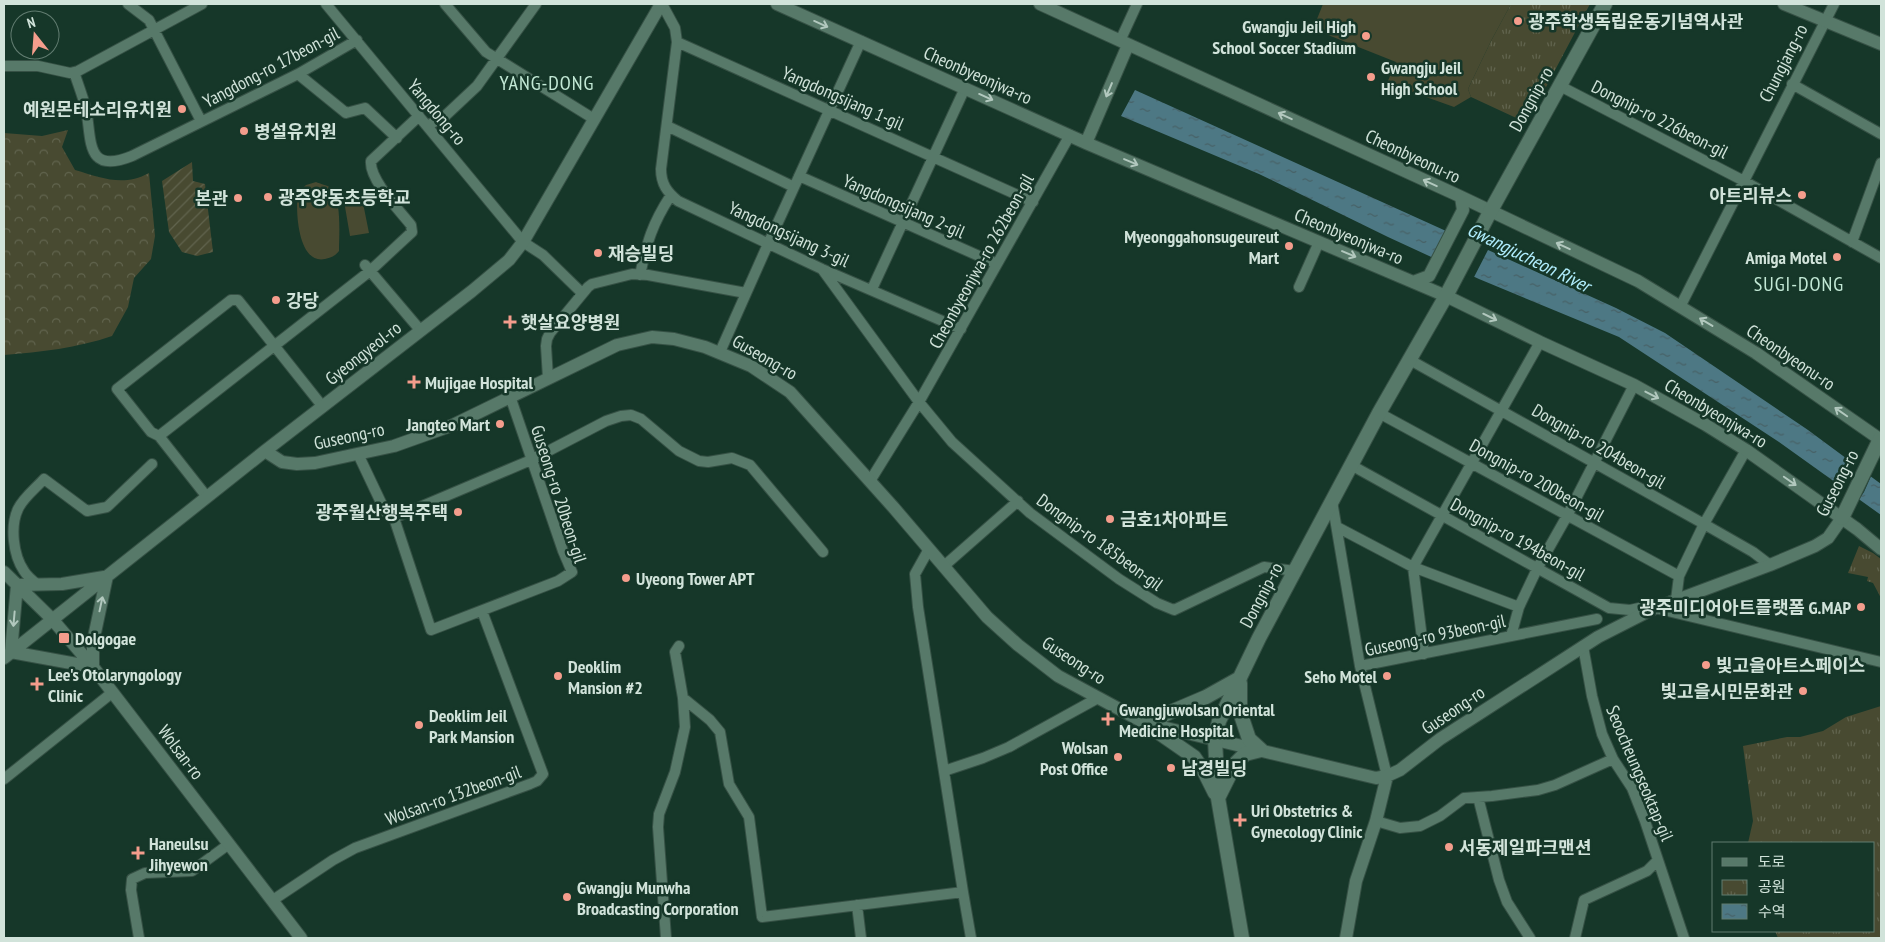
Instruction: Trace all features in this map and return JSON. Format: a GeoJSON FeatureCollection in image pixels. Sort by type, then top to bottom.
{"type":"FeatureCollection","features":[{"type":"Feature","properties":{"kind":"main road","name":"Dongnip-ro"},"geometry":{"type":"LineString","coordinates":[[1242,938],[1218,798],[1214,739],[1219,721],[1351,465],[1605,4]]}},
{"type":"Feature","properties":{"kind":"main road","name":"Guseong-ro"},"geometry":{"type":"LineString","coordinates":[[1842,518],[1881,438]]}},
{"type":"Feature","properties":{"kind":"main road"},"geometry":{"type":"LineString","coordinates":[[1145,723],[1206,697],[1240,678],[1240,712],[1249,739],[1261,750]]}},
{"type":"Feature","properties":{"kind":"main road"},"geometry":{"type":"LineString","coordinates":[[1145,723],[1194,757],[1218,798]]}},
{"type":"Feature","properties":{"kind":"main road"},"geometry":{"type":"LineString","coordinates":[[1218,798],[1235,764],[1245,754],[1261,750]]}},
{"type":"Feature","properties":{"kind":"street"},"geometry":{"type":"LineString","coordinates":[[128,4],[149,20],[201,121]]}},
{"type":"Feature","properties":{"kind":"street"},"geometry":{"type":"LineString","coordinates":[[4,66],[38,66],[70,73],[74,72],[86,68],[202,4]]}},
{"type":"Feature","properties":{"kind":"street","name":"Yangdong-ro"},"geometry":{"type":"LineString","coordinates":[[326,4],[523,242],[542,255],[582,293]]}},
{"type":"Feature","properties":{"kind":"street"},"geometry":{"type":"LineString","coordinates":[[445,4],[475,40],[497,60],[594,119]]}},
{"type":"Feature","properties":{"kind":"street"},"geometry":{"type":"LineString","coordinates":[[427,126],[445,116],[477,86],[536,4]]}},
{"type":"Feature","properties":{"kind":"street"},"geometry":{"type":"LineString","coordinates":[[640,275],[648,238],[654,224],[672,195],[661,179],[677,42],[675,28],[662,4]]}},
{"type":"Feature","properties":{"kind":"street","name":"Gyeongyeol-ro"},"geometry":{"type":"LineString","coordinates":[[7,655],[501,267],[523,242],[662,4]]}},
{"type":"Feature","properties":{"kind":"street","name":"Cheonbyeonjwa-ro"},"geometry":{"type":"LineString","coordinates":[[777,4],[1086,143],[1413,282],[1448,292],[1540,342],[1634,385],[1706,425],[1746,450],[1842,518],[1881,549]]}},
{"type":"Feature","properties":{"kind":"street","name":"Cheonbyeonu-ro"},"geometry":{"type":"LineString","coordinates":[[1040,4],[1488,216],[1638,281],[1756,353],[1881,438]]}},
{"type":"Feature","properties":{"kind":"street"},"geometry":{"type":"LineString","coordinates":[[1086,143],[1137,4]]}},
{"type":"Feature","properties":{"kind":"street","name":"Chungjang-ro"},"geometry":{"type":"LineString","coordinates":[[1784,4],[1881,44]]}},
{"type":"Feature","properties":{"kind":"street","name":"Chungjang-ro"},"geometry":{"type":"LineString","coordinates":[[1744,180],[1834,4]]}},
{"type":"Feature","properties":{"kind":"street","name":"Yangdong-ro 17beon-gil"},"geometry":{"type":"LineString","coordinates":[[74,72],[86,108],[90,147],[95,154],[104,160],[120,161],[298,74],[357,40]]}},
{"type":"Feature","properties":{"kind":"street"},"geometry":{"type":"LineString","coordinates":[[720,352],[861,41]]}},
{"type":"Feature","properties":{"kind":"street","name":"Yangdongsijang 1-gil"},"geometry":{"type":"LineString","coordinates":[[677,42],[1033,202]]}},
{"type":"Feature","properties":{"kind":"street"},"geometry":{"type":"LineString","coordinates":[[298,74],[346,113],[365,108],[397,138]]}},
{"type":"Feature","properties":{"kind":"street"},"geometry":{"type":"LineString","coordinates":[[1792,84],[1881,134]]}},
{"type":"Feature","properties":{"kind":"street","name":"Dongnip-ro 226beon-gil"},"geometry":{"type":"LineString","coordinates":[[1560,86],[1744,180],[1881,258]]}},
{"type":"Feature","properties":{"kind":"street"},"geometry":{"type":"LineString","coordinates":[[872,289],[965,88]]}},
{"type":"Feature","properties":{"kind":"street"},"geometry":{"type":"LineString","coordinates":[[158,436],[412,232],[411,225],[375,178],[370,168],[370,161],[419,116]]}},
{"type":"Feature","properties":{"kind":"street"},"geometry":{"type":"LineString","coordinates":[[667,126],[794,187]]}},
{"type":"Feature","properties":{"kind":"street","name":"Cheonbyeonjwa-ro 262beon-gil"},"geometry":{"type":"LineString","coordinates":[[870,481],[919,402],[1070,135]]}},
{"type":"Feature","properties":{"kind":"street"},"geometry":{"type":"LineString","coordinates":[[1852,242],[1881,163]]}},
{"type":"Feature","properties":{"kind":"street","name":"Yangdongsijang 2-gil"},"geometry":{"type":"LineString","coordinates":[[799,176],[997,264]]}},
{"type":"Feature","properties":{"kind":"street"},"geometry":{"type":"LineString","coordinates":[[1680,307],[1744,180]]}},
{"type":"Feature","properties":{"kind":"street","name":"Yangdongsijang 3-gil"},"geometry":{"type":"LineString","coordinates":[[672,195],[678,201],[768,244],[961,329]]}},
{"type":"Feature","properties":{"kind":"street"},"geometry":{"type":"LineString","coordinates":[[1413,282],[1429,276],[1462,203]]}},
{"type":"Feature","properties":{"kind":"street"},"geometry":{"type":"LineString","coordinates":[[1299,287],[1319,242]]}},
{"type":"Feature","properties":{"kind":"street"},"geometry":{"type":"LineString","coordinates":[[367,268],[421,331]]}},
{"type":"Feature","properties":{"kind":"street","name":"Dongnip-ro 185beon-gil"},"geometry":{"type":"LineString","coordinates":[[822,269],[919,402],[952,442],[1030,513],[1119,579],[1170,610],[1264,567],[1295,571]]}},
{"type":"Feature","properties":{"kind":"street"},"geometry":{"type":"LineString","coordinates":[[548,378],[547,339],[582,293],[592,284],[632,274],[648,275],[746,293]]}},
{"type":"Feature","properties":{"kind":"street"},"geometry":{"type":"LineString","coordinates":[[208,497],[158,436],[151,432],[117,389],[231,300],[238,300],[323,407]]}},
{"type":"Feature","properties":{"kind":"street","name":"Guseong-ro"},"geometry":{"type":"LineString","coordinates":[[265,451],[282,462],[297,464],[315,463],[394,446],[453,424],[617,345],[635,340],[652,337],[674,339],[720,352],[751,366],[790,392],[870,481],[987,617],[1018,645],[1058,676],[1145,723],[1376,778],[1387,776],[1400,770],[1440,739],[1605,633],[1655,608],[1770,565],[1822,542],[1831,534],[1842,518]]}},
{"type":"Feature","properties":{"kind":"street"},"geometry":{"type":"LineString","coordinates":[[1424,654],[1413,567],[1540,342]]}},
{"type":"Feature","properties":{"kind":"street","name":"Dongnip-ro 204beon-gil"},"geometry":{"type":"LineString","coordinates":[[1410,360],[1704,524],[1753,552],[1770,565]]}},
{"type":"Feature","properties":{"kind":"street"},"geometry":{"type":"LineString","coordinates":[[1511,636],[1519,607],[1537,569],[1567,516],[1634,385]]}},
{"type":"Feature","properties":{"kind":"street","name":"Guseong-ro 20beon-gil"},"geometry":{"type":"LineString","coordinates":[[394,518],[431,630],[558,581],[572,572],[510,396]]}},
{"type":"Feature","properties":{"kind":"street","name":"Dongnip-ro 200beon-gil"},"geometry":{"type":"LineString","coordinates":[[1379,413],[1679,576]]}},
{"type":"Feature","properties":{"kind":"street"},"geometry":{"type":"LineString","coordinates":[[358,454],[385,511],[394,518],[531,460],[606,421],[631,415],[646,423],[679,451],[699,461],[708,462],[732,458],[750,465],[823,552]]}},
{"type":"Feature","properties":{"kind":"street"},"geometry":{"type":"LineString","coordinates":[[1676,600],[1679,576],[1704,524],[1746,450]]}},
{"type":"Feature","properties":{"kind":"street"},"geometry":{"type":"LineString","coordinates":[[38,585],[24,571],[20,563],[14,546],[14,527],[17,511],[20,506],[44,479],[87,511],[107,507],[152,464]]}},
{"type":"Feature","properties":{"kind":"street","name":"Dongnip-ro 194beon-gil"},"geometry":{"type":"LineString","coordinates":[[1351,465],[1609,608],[1630,610],[1676,600]]}},
{"type":"Feature","properties":{"kind":"street"},"geometry":{"type":"LineString","coordinates":[[944,566],[1018,501]]}},
{"type":"Feature","properties":{"kind":"street"},"geometry":{"type":"LineString","coordinates":[[1332,501],[1360,666]]}},
{"type":"Feature","properties":{"kind":"street"},"geometry":{"type":"LineString","coordinates":[[1337,527],[1413,567],[1519,607]]}},
{"type":"Feature","properties":{"kind":"street"},"geometry":{"type":"LineString","coordinates":[[929,549],[915,574],[918,606],[971,938]]}},
{"type":"Feature","properties":{"kind":"street","name":"Wolsan-ro"},"geometry":{"type":"LineString","coordinates":[[4,572],[52,620],[93,667],[301,938]]}},
{"type":"Feature","properties":{"kind":"street"},"geometry":{"type":"LineString","coordinates":[[107,576],[93,642],[93,667],[7,655],[17,585],[62,584],[107,576]]}},
{"type":"Feature","properties":{"kind":"street"},"geometry":{"type":"LineString","coordinates":[[1601,603],[1597,619],[1605,633]]}},
{"type":"Feature","properties":{"kind":"street"},"geometry":{"type":"LineString","coordinates":[[1655,608],[1881,662]]}},
{"type":"Feature","properties":{"kind":"street","name":"Wolsan-ro 132beon-gil"},"geometry":{"type":"LineString","coordinates":[[273,900],[332,860],[355,848],[530,784],[537,781],[543,774],[482,611]]}},
{"type":"Feature","properties":{"kind":"street","name":"Guseong-ro 93beon-gil"},"geometry":{"type":"LineString","coordinates":[[1387,776],[1360,666],[1597,619]]}},
{"type":"Feature","properties":{"kind":"street"},"geometry":{"type":"LineString","coordinates":[[666,938],[658,820],[672,782],[685,728],[683,698],[675,652],[679,646]]}},
{"type":"Feature","properties":{"kind":"street","name":"Seoocheungseoktap-gil"},"geometry":{"type":"LineString","coordinates":[[1583,646],[1595,713],[1602,734],[1613,759],[1632,788],[1684,938]]}},
{"type":"Feature","properties":{"kind":"street"},"geometry":{"type":"LineString","coordinates":[[4,779],[113,692]]}},
{"type":"Feature","properties":{"kind":"street"},"geometry":{"type":"LineString","coordinates":[[683,698],[710,720],[720,732],[729,784],[748,817],[762,917],[964,892]]}},
{"type":"Feature","properties":{"kind":"street"},"geometry":{"type":"LineString","coordinates":[[944,771],[1009,747],[1098,698]]}},
{"type":"Feature","properties":{"kind":"street"},"geometry":{"type":"LineString","coordinates":[[1376,821],[1400,828],[1420,826],[1440,816],[1461,799],[1470,796],[1478,797],[1538,790],[1555,785],[1613,759]]}},
{"type":"Feature","properties":{"kind":"street"},"geometry":{"type":"LineString","coordinates":[[1346,938],[1356,881],[1376,821],[1387,776]]}},
{"type":"Feature","properties":{"kind":"street"},"geometry":{"type":"LineString","coordinates":[[1478,797],[1499,880],[1507,902],[1525,936]]}},
{"type":"Feature","properties":{"kind":"street"},"geometry":{"type":"LineString","coordinates":[[140,938],[131,890],[132,879],[145,873],[192,871],[229,844]]}},
{"type":"Feature","properties":{"kind":"street"},"geometry":{"type":"LineString","coordinates":[[1575,938],[1584,900],[1647,871],[1658,860]]}},
{"type":"Feature","properties":{"kind":"street"},"geometry":{"type":"LineString","coordinates":[[857,906],[861,938]]}},
{"type":"Feature","properties":{"kind":"green space"},"geometry":{"type":"Polygon","coordinates":[[[1323,4],[1511,4],[1468,89],[1471,97],[1454,107],[1387,83],[1396,62],[1313,29],[1323,4]]]}},
{"type":"Feature","properties":{"kind":"green space"},"geometry":{"type":"Polygon","coordinates":[[[1511,4],[1590,4],[1527,123],[1471,97],[1468,89],[1511,4]]]}},
{"type":"Feature","properties":{"kind":"green space"},"geometry":{"type":"Polygon","coordinates":[[[68,130],[62,147],[75,170],[112,180],[130,180],[149,173],[155,236],[151,259],[134,278],[128,307],[112,336],[86,344],[59,349],[4,355],[4,133],[42,136],[68,130]]]}},
{"type":"Feature","properties":{"kind":"green space"},"geometry":{"type":"Polygon","coordinates":[[[192,162],[193,181],[205,184],[213,252],[197,256],[182,252],[169,232],[162,181],[192,162]]]}},
{"type":"Feature","properties":{"kind":"green space"},"geometry":{"type":"Polygon","coordinates":[[[316,182],[331,188],[335,193],[338,209],[339,251],[325,259],[316,259],[309,254],[300,234],[298,223],[298,192],[306,185],[316,182]]]}},
{"type":"Feature","properties":{"kind":"green space"},"geometry":{"type":"Polygon","coordinates":[[[362,198],[369,233],[350,236],[344,201],[362,198]]]}},
{"type":"Feature","properties":{"kind":"green space"},"geometry":{"type":"Polygon","coordinates":[[[1859,546],[1881,559],[1881,598],[1873,583],[1867,581],[1868,577],[1848,573],[1859,546]]]}},
{"type":"Feature","properties":{"kind":"green space"},"geometry":{"type":"Polygon","coordinates":[[[1881,706],[1881,938],[1778,938],[1775,932],[1875,932],[1875,842],[1748,842],[1753,821],[1743,746],[1787,737],[1800,737],[1823,731],[1846,717],[1881,706]]]}},
{"type":"Feature","properties":{"kind":"water"},"geometry":{"type":"Polygon","coordinates":[[[1135,90],[1616,308],[1665,333],[1808,430],[1881,484],[1881,515],[1779,442],[1619,337],[1479,279],[1259,174],[1121,116],[1135,90]]]}},
{"type":"Feature","properties":{"kind":"pier"},"geometry":{"type":"Polygon","coordinates":[[[1451,230],[1489,248],[1473,279],[1435,261],[1451,230]]]}},
{"type":"Feature","properties":{"kind":"pier"},"geometry":{"type":"Polygon","coordinates":[[[1853,460],[1872,474],[1858,501],[1840,488],[1846,471],[1853,460]]]}},
{"type":"Feature","properties":{"kind":"place","name":"광주학생독립운동기념역사관"},"geometry":{"type":"Point","coordinates":[1518,21]}},
{"type":"Feature","properties":{"kind":"place","name":"Gwangju Jeil High School Soccer Stadium"},"geometry":{"type":"Point","coordinates":[1366,36]}},
{"type":"Feature","properties":{"kind":"place","name":"Gwangju Jeil High School"},"geometry":{"type":"Point","coordinates":[1371,77]}},
{"type":"Feature","properties":{"kind":"place","name":"예원몬테소리유치원"},"geometry":{"type":"Point","coordinates":[182,109]}},
{"type":"Feature","properties":{"kind":"place","name":"병설유치원"},"geometry":{"type":"Point","coordinates":[244,131]}},
{"type":"Feature","properties":{"kind":"place","name":"아트리뷰스"},"geometry":{"type":"Point","coordinates":[1802,195]}},
{"type":"Feature","properties":{"kind":"place","name":"광주양동초등학교"},"geometry":{"type":"Point","coordinates":[268,197]}},
{"type":"Feature","properties":{"kind":"place","name":"본관"},"geometry":{"type":"Point","coordinates":[238,198]}},
{"type":"Feature","properties":{"kind":"place","name":"Myeonggahonsugeureut Mart"},"geometry":{"type":"Point","coordinates":[1289,246]}},
{"type":"Feature","properties":{"kind":"place","name":"재승빌딩"},"geometry":{"type":"Point","coordinates":[598,253]}},
{"type":"Feature","properties":{"kind":"place","name":"Amiga Motel"},"geometry":{"type":"Point","coordinates":[1837,257]}},
{"type":"Feature","properties":{"kind":"place","name":"강당"},"geometry":{"type":"Point","coordinates":[276,300]}},
{"type":"Feature","properties":{"kind":"place","name":"햇살요양병원"},"geometry":{"type":"Point","coordinates":[510,322]}},
{"type":"Feature","properties":{"kind":"place","name":"Mujigae Hospital"},"geometry":{"type":"Point","coordinates":[414,382]}},
{"type":"Feature","properties":{"kind":"place","name":"Jangteo Mart"},"geometry":{"type":"Point","coordinates":[500,424]}},
{"type":"Feature","properties":{"kind":"place","name":"광주월산행복주택"},"geometry":{"type":"Point","coordinates":[458,512]}},
{"type":"Feature","properties":{"kind":"place","name":"금호1차아파트"},"geometry":{"type":"Point","coordinates":[1110,519]}},
{"type":"Feature","properties":{"kind":"place","name":"Uyeong Tower APT"},"geometry":{"type":"Point","coordinates":[626,578]}},
{"type":"Feature","properties":{"kind":"place","name":"광주미디어아트플랫폼 G.MAP"},"geometry":{"type":"Point","coordinates":[1861,607]}},
{"type":"Feature","properties":{"kind":"place","name":"Dolgogae"},"geometry":{"type":"Point","coordinates":[64,638]}},
{"type":"Feature","properties":{"kind":"place","name":"빛고을아트스페이스"},"geometry":{"type":"Point","coordinates":[1706,665]}},
{"type":"Feature","properties":{"kind":"place","name":"Deoklim Mansion #2"},"geometry":{"type":"Point","coordinates":[558,676]}},
{"type":"Feature","properties":{"kind":"place","name":"Seho Motel"},"geometry":{"type":"Point","coordinates":[1387,676]}},
{"type":"Feature","properties":{"kind":"place","name":"Lee's Otolaryngology Clinic"},"geometry":{"type":"Point","coordinates":[37,684]}},
{"type":"Feature","properties":{"kind":"place","name":"빛고을시민문화관"},"geometry":{"type":"Point","coordinates":[1803,691]}},
{"type":"Feature","properties":{"kind":"place","name":"Gwangjuwolsan Oriental Medicine Hospital"},"geometry":{"type":"Point","coordinates":[1108,719]}},
{"type":"Feature","properties":{"kind":"place","name":"Deoklim Jeil Park Mansion"},"geometry":{"type":"Point","coordinates":[419,725]}},
{"type":"Feature","properties":{"kind":"place","name":"Wolsan Post Office"},"geometry":{"type":"Point","coordinates":[1118,757]}},
{"type":"Feature","properties":{"kind":"place","name":"남경빌딩"},"geometry":{"type":"Point","coordinates":[1171,768]}},
{"type":"Feature","properties":{"kind":"place","name":"Uri Obstetrics & Gynecology Clinic"},"geometry":{"type":"Point","coordinates":[1240,820]}},
{"type":"Feature","properties":{"kind":"place","name":"서동제일파크맨션"},"geometry":{"type":"Point","coordinates":[1449,847]}},
{"type":"Feature","properties":{"kind":"place","name":"Haneulsu Jihyewon"},"geometry":{"type":"Point","coordinates":[138,853]}},
{"type":"Feature","properties":{"kind":"place","name":"Gwangju Munwha Broadcasting Corporation"},"geometry":{"type":"Point","coordinates":[567,897]}},
{"type":"Feature","properties":{"kind":"district","name":"YANG-DONG"},"geometry":{"type":"Point","coordinates":[547,83]}},
{"type":"Feature","properties":{"kind":"district","name":"SUGI-DONG"},"geometry":{"type":"Point","coordinates":[1799,284]}},
{"type":"Feature","properties":{"kind":"water label","name":"Gwangjucheon River"},"geometry":{"type":"Point","coordinates":[1529,257]}}]}
